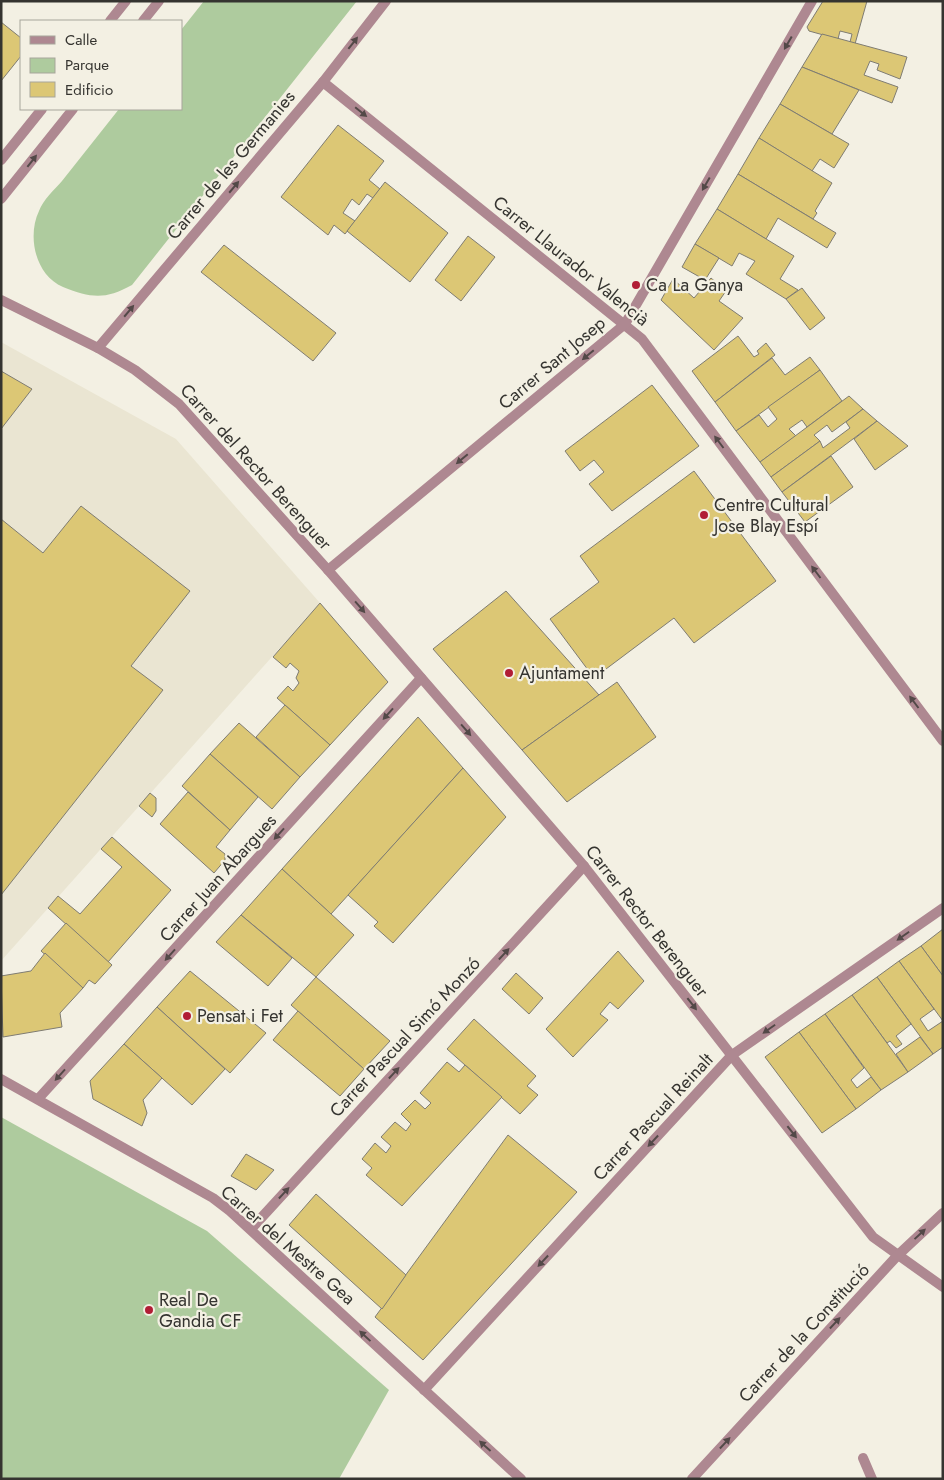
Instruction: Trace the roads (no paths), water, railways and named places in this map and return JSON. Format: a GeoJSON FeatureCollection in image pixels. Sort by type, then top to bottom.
{"type":"FeatureCollection","features":[{"type":"Feature","properties":{"kind":"street"},"geometry":{"type":"LineString","coordinates":[[111,20],[126,1]]}},
{"type":"Feature","properties":{"kind":"street"},"geometry":{"type":"LineString","coordinates":[[144,20],[159,1]]}},
{"type":"Feature","properties":{"kind":"street","name":"Carrer de les Germanies"},"geometry":{"type":"LineString","coordinates":[[98,348],[323,82],[386,1]]}},
{"type":"Feature","properties":{"kind":"street","name":"Carrer Sant Josep"},"geometry":{"type":"LineString","coordinates":[[328,570],[625,324],[812,1]]}},
{"type":"Feature","properties":{"kind":"street","name":"Carrer Llaurador Valencià"},"geometry":{"type":"LineString","coordinates":[[323,82],[642,339],[943,741]]}},
{"type":"Feature","properties":{"kind":"street"},"geometry":{"type":"LineString","coordinates":[[1,160],[41,110]]}},
{"type":"Feature","properties":{"kind":"street"},"geometry":{"type":"LineString","coordinates":[[1,199],[72,110]]}},
{"type":"Feature","properties":{"kind":"street","name":"Carrer del Rector Berenguer"},"geometry":{"type":"LineString","coordinates":[[1,300],[98,348],[135,370],[179,404],[328,570]]}},
{"type":"Feature","properties":{"kind":"street","name":"Carrer Rector Berenguer"},"geometry":{"type":"LineString","coordinates":[[328,570],[584,866],[873,1237],[897,1256],[943,1287]]}},
{"type":"Feature","properties":{"kind":"street","name":"Carrer Juan Abargues"},"geometry":{"type":"LineString","coordinates":[[38,1099],[421,678]]}},
{"type":"Feature","properties":{"kind":"street","name":"Carrer Pascual Simó Monzó"},"geometry":{"type":"LineString","coordinates":[[250,1229],[584,866]]}},
{"type":"Feature","properties":{"kind":"street","name":"Carrer Pascual Reinalt"},"geometry":{"type":"LineString","coordinates":[[424,1390],[732,1054],[943,908]]}},
{"type":"Feature","properties":{"kind":"street","name":"Carrer del Mestre Gea"},"geometry":{"type":"LineString","coordinates":[[1,1079],[213,1198],[250,1229],[521,1479]]}},
{"type":"Feature","properties":{"kind":"street","name":"Carrer de la Constitució"},"geometry":{"type":"LineString","coordinates":[[692,1479],[897,1256],[943,1213]]}},
{"type":"Feature","properties":{"kind":"street"},"geometry":{"type":"LineString","coordinates":[[864,1458],[872,1479]]}},
{"type":"Feature","properties":{"kind":"place","name":"Ca La Ganya"},"geometry":{"type":"Point","coordinates":[636,285]}},
{"type":"Feature","properties":{"kind":"place","name":"Centre Cultural Jose Blay Espí"},"geometry":{"type":"Point","coordinates":[704,515]}},
{"type":"Feature","properties":{"kind":"place","name":"Ajuntament"},"geometry":{"type":"Point","coordinates":[509,673]}},
{"type":"Feature","properties":{"kind":"place","name":"Pensat i Fet"},"geometry":{"type":"Point","coordinates":[187,1016]}},
{"type":"Feature","properties":{"kind":"place","name":"Real De Gandia CF"},"geometry":{"type":"Point","coordinates":[149,1310]}}]}
